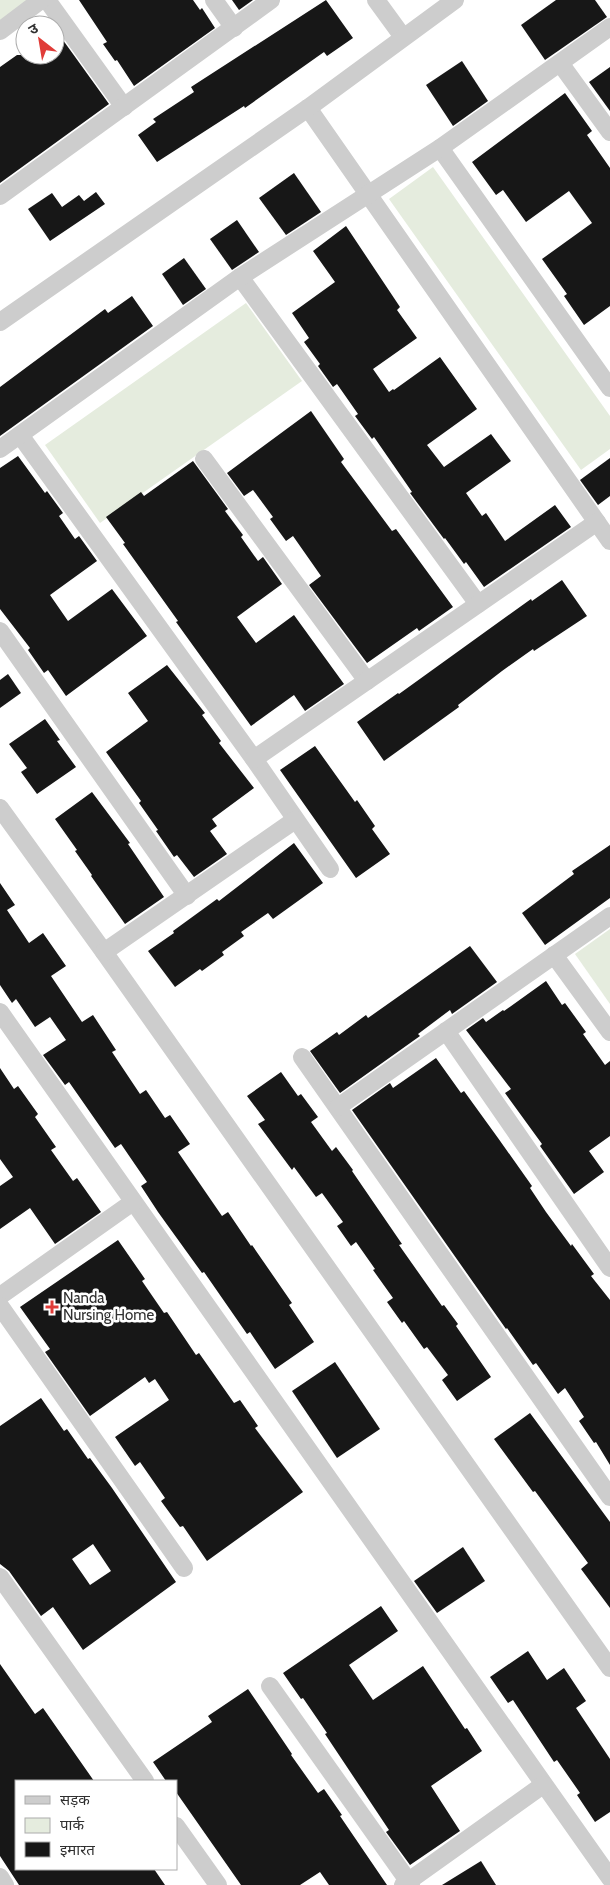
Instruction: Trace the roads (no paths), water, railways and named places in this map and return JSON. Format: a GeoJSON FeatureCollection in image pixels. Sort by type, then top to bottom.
{"type":"FeatureCollection","features":[{"type":"Feature","properties":{"kind":"street"},"geometry":{"type":"LineString","coordinates":[[0,31],[41,0]]}},
{"type":"Feature","properties":{"kind":"street"},"geometry":{"type":"LineString","coordinates":[[47,0],[124,107]]}},
{"type":"Feature","properties":{"kind":"street"},"geometry":{"type":"LineString","coordinates":[[214,0],[234,28]]}},
{"type":"Feature","properties":{"kind":"street"},"geometry":{"type":"LineString","coordinates":[[0,196],[271,0]]}},
{"type":"Feature","properties":{"kind":"street"},"geometry":{"type":"LineString","coordinates":[[376,0],[403,37]]}},
{"type":"Feature","properties":{"kind":"street"},"geometry":{"type":"LineString","coordinates":[[0,322],[308,108],[455,0]]}},
{"type":"Feature","properties":{"kind":"street"},"geometry":{"type":"LineString","coordinates":[[0,449],[240,277],[440,148],[610,27]]}},
{"type":"Feature","properties":{"kind":"street"},"geometry":{"type":"LineString","coordinates":[[560,63],[610,132]]}},
{"type":"Feature","properties":{"kind":"street"},"geometry":{"type":"LineString","coordinates":[[308,108],[610,541]]}},
{"type":"Feature","properties":{"kind":"street"},"geometry":{"type":"LineString","coordinates":[[440,148],[610,388]]}},
{"type":"Feature","properties":{"kind":"street"},"geometry":{"type":"LineString","coordinates":[[240,277],[478,604]]}},
{"type":"Feature","properties":{"kind":"street"},"geometry":{"type":"LineString","coordinates":[[20,435],[254,759],[330,869]]}},
{"type":"Feature","properties":{"kind":"street"},"geometry":{"type":"LineString","coordinates":[[204,459],[367,681]]}},
{"type":"Feature","properties":{"kind":"street"},"geometry":{"type":"LineString","coordinates":[[254,759],[597,522]]}},
{"type":"Feature","properties":{"kind":"street"},"geometry":{"type":"LineString","coordinates":[[0,631],[186,896]]}},
{"type":"Feature","properties":{"kind":"street"},"geometry":{"type":"LineString","coordinates":[[0,808],[104,952],[610,1668]]}},
{"type":"Feature","properties":{"kind":"street"},"geometry":{"type":"LineString","coordinates":[[104,952],[295,820]]}},
{"type":"Feature","properties":{"kind":"street"},"geometry":{"type":"LineString","coordinates":[[338,1107],[610,916]]}},
{"type":"Feature","properties":{"kind":"street"},"geometry":{"type":"LineString","coordinates":[[554,955],[610,1032]]}},
{"type":"Feature","properties":{"kind":"street"},"geometry":{"type":"LineString","coordinates":[[0,1012],[543,1786],[610,1878]]}},
{"type":"Feature","properties":{"kind":"street"},"geometry":{"type":"LineString","coordinates":[[446,1031],[610,1268]]}},
{"type":"Feature","properties":{"kind":"street"},"geometry":{"type":"LineString","coordinates":[[302,1057],[610,1497]]}},
{"type":"Feature","properties":{"kind":"street"},"geometry":{"type":"LineString","coordinates":[[0,1296],[133,1202]]}},
{"type":"Feature","properties":{"kind":"street"},"geometry":{"type":"LineString","coordinates":[[0,1306],[184,1568]]}},
{"type":"Feature","properties":{"kind":"street"},"geometry":{"type":"LineString","coordinates":[[0,1578],[144,1780]]}},
{"type":"Feature","properties":{"kind":"street"},"geometry":{"type":"LineString","coordinates":[[270,1686],[407,1884],[543,1786]]}},
{"type":"Feature","properties":{"kind":"street"},"geometry":{"type":"LineString","coordinates":[[178,1829],[218,1885]]}},
{"type":"Feature","properties":{"kind":"street"},"geometry":{"type":"LineString","coordinates":[[0,1877],[5,1885]]}},
{"type":"Feature","properties":{"kind":"place","name":"Nanda Nursing Home"},"geometry":{"type":"Point","coordinates":[52,1307]}}]}
